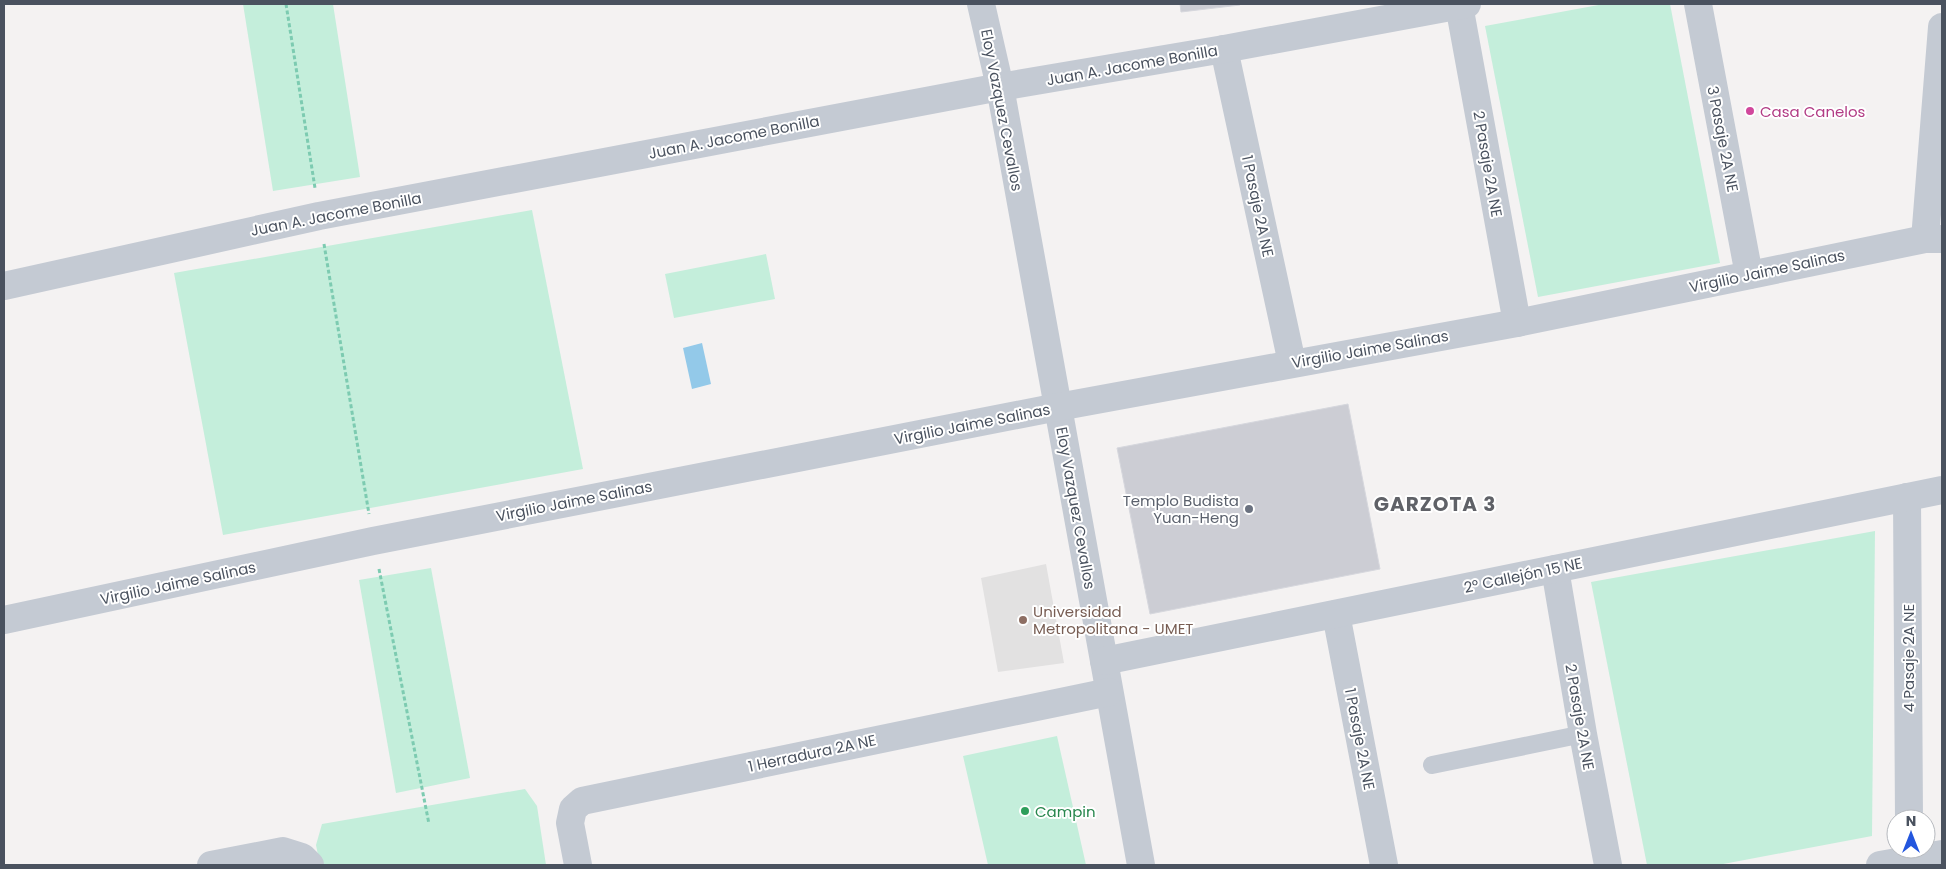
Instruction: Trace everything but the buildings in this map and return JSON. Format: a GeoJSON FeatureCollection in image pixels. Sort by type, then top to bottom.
{"type":"FeatureCollection","features":[{"type":"Feature","properties":{"kind":"street","name":"Eloy Vazquez Cevallos"},"geometry":{"type":"LineString","coordinates":[[981,4],[1000,87],[1141,865]]}},
{"type":"Feature","properties":{"kind":"street","name":"Juan A. Jacome Bonilla"},"geometry":{"type":"LineString","coordinates":[[4,286],[319,216],[1000,87],[1224,49],[1463,4]]}},
{"type":"Feature","properties":{"kind":"street","name":"2 Pasaje 2A NE"},"geometry":{"type":"LineString","coordinates":[[1463,4],[1517,323]]}},
{"type":"Feature","properties":{"kind":"street","name":"3 Pasaje 2A NE"},"geometry":{"type":"LineString","coordinates":[[1698,4],[1748,275]]}},
{"type":"Feature","properties":{"kind":"street"},"geometry":{"type":"LineString","coordinates":[[1933,239],[1942,26]]}},
{"type":"Feature","properties":{"kind":"street","name":"1 Pasaje 2A NE"},"geometry":{"type":"LineString","coordinates":[[1224,49],[1292,363]]}},
{"type":"Feature","properties":{"kind":"street","name":"Virgilio Jaime Salinas"},"geometry":{"type":"LineString","coordinates":[[4,620],[374,540],[1058,407],[1517,323],[1933,239]]}},
{"type":"Feature","properties":{"kind":"street","name":"2° Callejón 15 NE"},"geometry":{"type":"LineString","coordinates":[[1104,661],[1942,490]]}},
{"type":"Feature","properties":{"kind":"street","name":"4 Pasaje 2A NE"},"geometry":{"type":"LineString","coordinates":[[1907,497],[1909,809]]}},
{"type":"Feature","properties":{"kind":"street","name":"2 Pasaje 2A NE"},"geometry":{"type":"LineString","coordinates":[[1554,569],[1608,865]]}},
{"type":"Feature","properties":{"kind":"street","name":"1 Pasaje 2A NE"},"geometry":{"type":"LineString","coordinates":[[1336,614],[1384,865]]}},
{"type":"Feature","properties":{"kind":"street","name":"1 Herradura 2A NE"},"geometry":{"type":"LineString","coordinates":[[578,865],[570,823],[573,809],[582,801],[1109,692]]}},
{"type":"Feature","properties":{"kind":"street"},"geometry":{"type":"LineString","coordinates":[[210,865],[283,851],[302,858],[310,865]]}},
{"type":"Feature","properties":{"kind":"street"},"geometry":{"type":"LineString","coordinates":[[1880,865],[1896,859]]}},
{"type":"Feature","properties":{"kind":"lane"},"geometry":{"type":"LineString","coordinates":[[1432,765],[1583,734]]}},
{"type":"Feature","properties":{"kind":"path"},"geometry":{"type":"LineString","coordinates":[[286,4],[319,216],[374,540],[429,824]]}},
{"type":"Feature","properties":{"kind":"shaded area","name":"Universidad Metropolitana - UMET"},"geometry":{"type":"Polygon","coordinates":[[[1046,564],[1064,663],[998,672],[981,578],[1046,564]]]}},
{"type":"Feature","properties":{"kind":"green space"},"geometry":{"type":"Polygon","coordinates":[[[243,4],[333,4],[360,177],[273,191],[243,4]]]}},
{"type":"Feature","properties":{"kind":"green space"},"geometry":{"type":"Polygon","coordinates":[[[1604,4],[1670,4],[1720,263],[1538,297],[1485,26],[1604,4]]]}},
{"type":"Feature","properties":{"kind":"green space"},"geometry":{"type":"Polygon","coordinates":[[[532,210],[583,469],[223,535],[174,273],[532,210]]]}},
{"type":"Feature","properties":{"kind":"green space"},"geometry":{"type":"Polygon","coordinates":[[[766,254],[775,299],[674,318],[665,274],[766,254]]]}},
{"type":"Feature","properties":{"kind":"green space"},"geometry":{"type":"Polygon","coordinates":[[[1875,531],[1872,836],[1718,865],[1647,865],[1591,582],[1875,531]]]}},
{"type":"Feature","properties":{"kind":"green space"},"geometry":{"type":"Polygon","coordinates":[[[431,568],[470,778],[396,793],[359,580],[431,568]]]}},
{"type":"Feature","properties":{"kind":"green space","name":"Campin"},"geometry":{"type":"Polygon","coordinates":[[[1057,736],[1086,865],[988,865],[963,756],[1057,736]]]}},
{"type":"Feature","properties":{"kind":"green space"},"geometry":{"type":"Polygon","coordinates":[[[525,789],[537,806],[546,865],[320,865],[316,845],[322,824],[525,789]]]}},
{"type":"Feature","properties":{"kind":"water"},"geometry":{"type":"Polygon","coordinates":[[[702,343],[711,384],[692,389],[683,348],[702,343]]]}},
{"type":"Feature","properties":{"kind":"place","name":"Casa Canelos"},"geometry":{"type":"Point","coordinates":[1750,111]}},
{"type":"Feature","properties":{"kind":"place","name":"Templo Budista Yuan-Heng"},"geometry":{"type":"Point","coordinates":[1249,509]}},
{"type":"Feature","properties":{"kind":"place","name":"Universidad Metropolitana - UMET"},"geometry":{"type":"Point","coordinates":[1023,620]}},
{"type":"Feature","properties":{"kind":"place","name":"Campin"},"geometry":{"type":"Point","coordinates":[1025,811]}},
{"type":"Feature","properties":{"kind":"district","name":"GARZOTA 3"},"geometry":{"type":"Point","coordinates":[1435,504]}}]}
